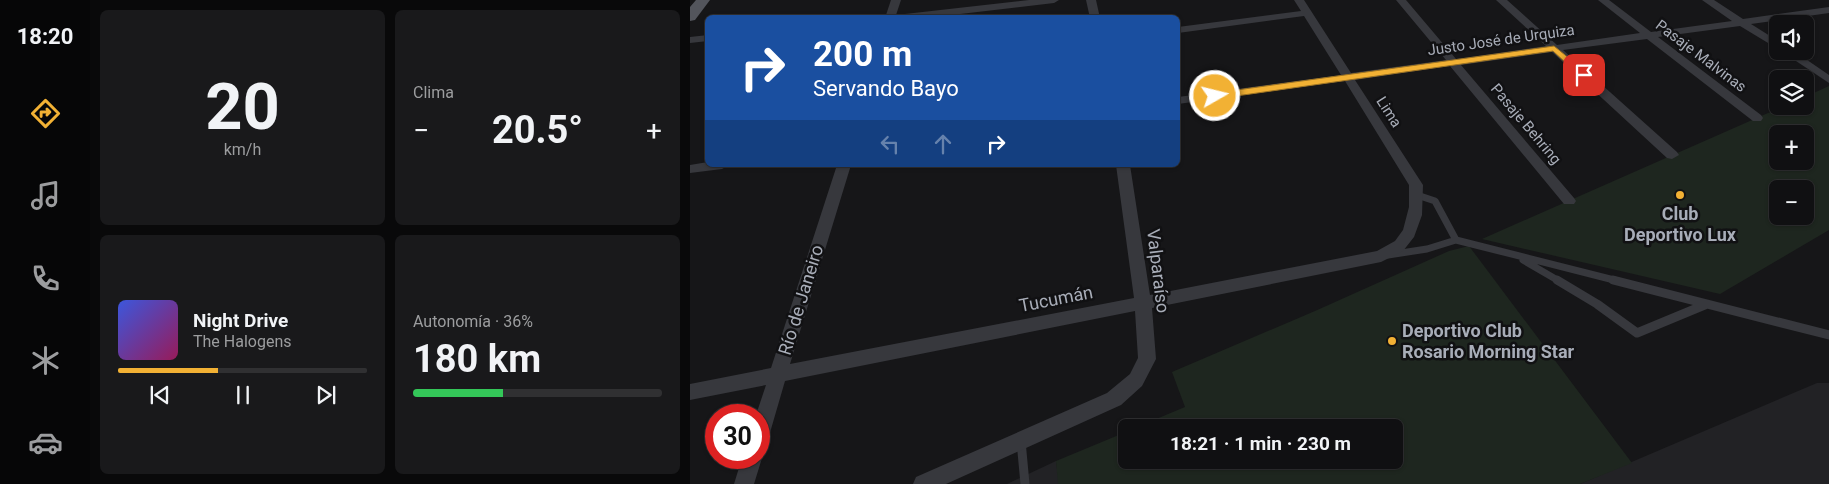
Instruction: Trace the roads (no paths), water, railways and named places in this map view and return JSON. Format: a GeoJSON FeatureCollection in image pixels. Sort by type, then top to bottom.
{"type":"FeatureCollection","features":[{"type":"Feature","properties":{"kind":"main road"},"geometry":{"type":"LineString","coordinates":[[690,17],[703,0]]}},
{"type":"Feature","properties":{"kind":"street"},"geometry":{"type":"LineString","coordinates":[[891,15],[896,0]]}},
{"type":"Feature","properties":{"kind":"street"},"geometry":{"type":"LineString","coordinates":[[922,15],[1054,0]]}},
{"type":"Feature","properties":{"kind":"street"},"geometry":{"type":"LineString","coordinates":[[1091,0],[1094,15]]}},
{"type":"Feature","properties":{"kind":"street","name":"Lima"},"geometry":{"type":"LineString","coordinates":[[1299,0],[1416,185],[1417,195]]}},
{"type":"Feature","properties":{"kind":"street","name":"Pasaje Behring"},"geometry":{"type":"LineString","coordinates":[[1401,0],[1569,201]]}},
{"type":"Feature","properties":{"kind":"street"},"geometry":{"type":"LineString","coordinates":[[1501,0],[1672,155]]}},
{"type":"Feature","properties":{"kind":"street","name":"Pasaje Malvinas"},"geometry":{"type":"LineString","coordinates":[[1602,0],[1758,118]]}},
{"type":"Feature","properties":{"kind":"street"},"geometry":{"type":"LineString","coordinates":[[1707,0],[1769,40]]}},
{"type":"Feature","properties":{"kind":"street"},"geometry":{"type":"LineString","coordinates":[[1811,4],[1828,11]]}},
{"type":"Feature","properties":{"kind":"street","name":"Justo José de Urquiza"},"geometry":{"type":"LineString","coordinates":[[1180,101],[1828,11]]}},
{"type":"Feature","properties":{"kind":"street"},"geometry":{"type":"LineString","coordinates":[[1180,30],[1308,14]]}},
{"type":"Feature","properties":{"kind":"street"},"geometry":{"type":"LineString","coordinates":[[690,40],[705,38]]}},
{"type":"Feature","properties":{"kind":"street"},"geometry":{"type":"LineString","coordinates":[[1799,60],[1829,80]]}},
{"type":"Feature","properties":{"kind":"street"},"geometry":{"type":"LineString","coordinates":[[690,170],[709,167]]}},
{"type":"Feature","properties":{"kind":"street","name":"Río de Janeiro"},"geometry":{"type":"LineString","coordinates":[[769,404],[843,167]]}},
{"type":"Feature","properties":{"kind":"street","name":"Valparaíso"},"geometry":{"type":"LineString","coordinates":[[1021,440],[1114,399],[1136,380],[1147,359],[1143,303],[1123,167]]}},
{"type":"Feature","properties":{"kind":"street","name":"Tucumán"},"geometry":{"type":"LineString","coordinates":[[690,392],[1381,256],[1400,244],[1410,232],[1417,195]]}},
{"type":"Feature","properties":{"kind":"street"},"geometry":{"type":"LineString","coordinates":[[923,484],[1021,440]]}},
{"type":"Feature","properties":{"kind":"street"},"geometry":{"type":"LineString","coordinates":[[744,484],[749,469]]}},
{"type":"Feature","properties":{"kind":"lane"},"geometry":{"type":"LineString","coordinates":[[1417,195],[1435,201],[1456,240]]}},
{"type":"Feature","properties":{"kind":"lane"},"geometry":{"type":"LineString","coordinates":[[1381,256],[1427,249],[1456,240],[1829,335]]}},
{"type":"Feature","properties":{"kind":"lane"},"geometry":{"type":"LineString","coordinates":[[1514,255],[1597,304],[1637,333],[1708,304]]}},
{"type":"Feature","properties":{"kind":"lane"},"geometry":{"type":"LineString","coordinates":[[1021,440],[1025,484]]}},
{"type":"Feature","properties":{"kind":"place","name":"Club Deportivo Lux"},"geometry":{"type":"Point","coordinates":[1680,195]}},
{"type":"Feature","properties":{"kind":"place","name":"Deportivo Club Rosario Morning Star"},"geometry":{"type":"Point","coordinates":[1392,341]}}]}
